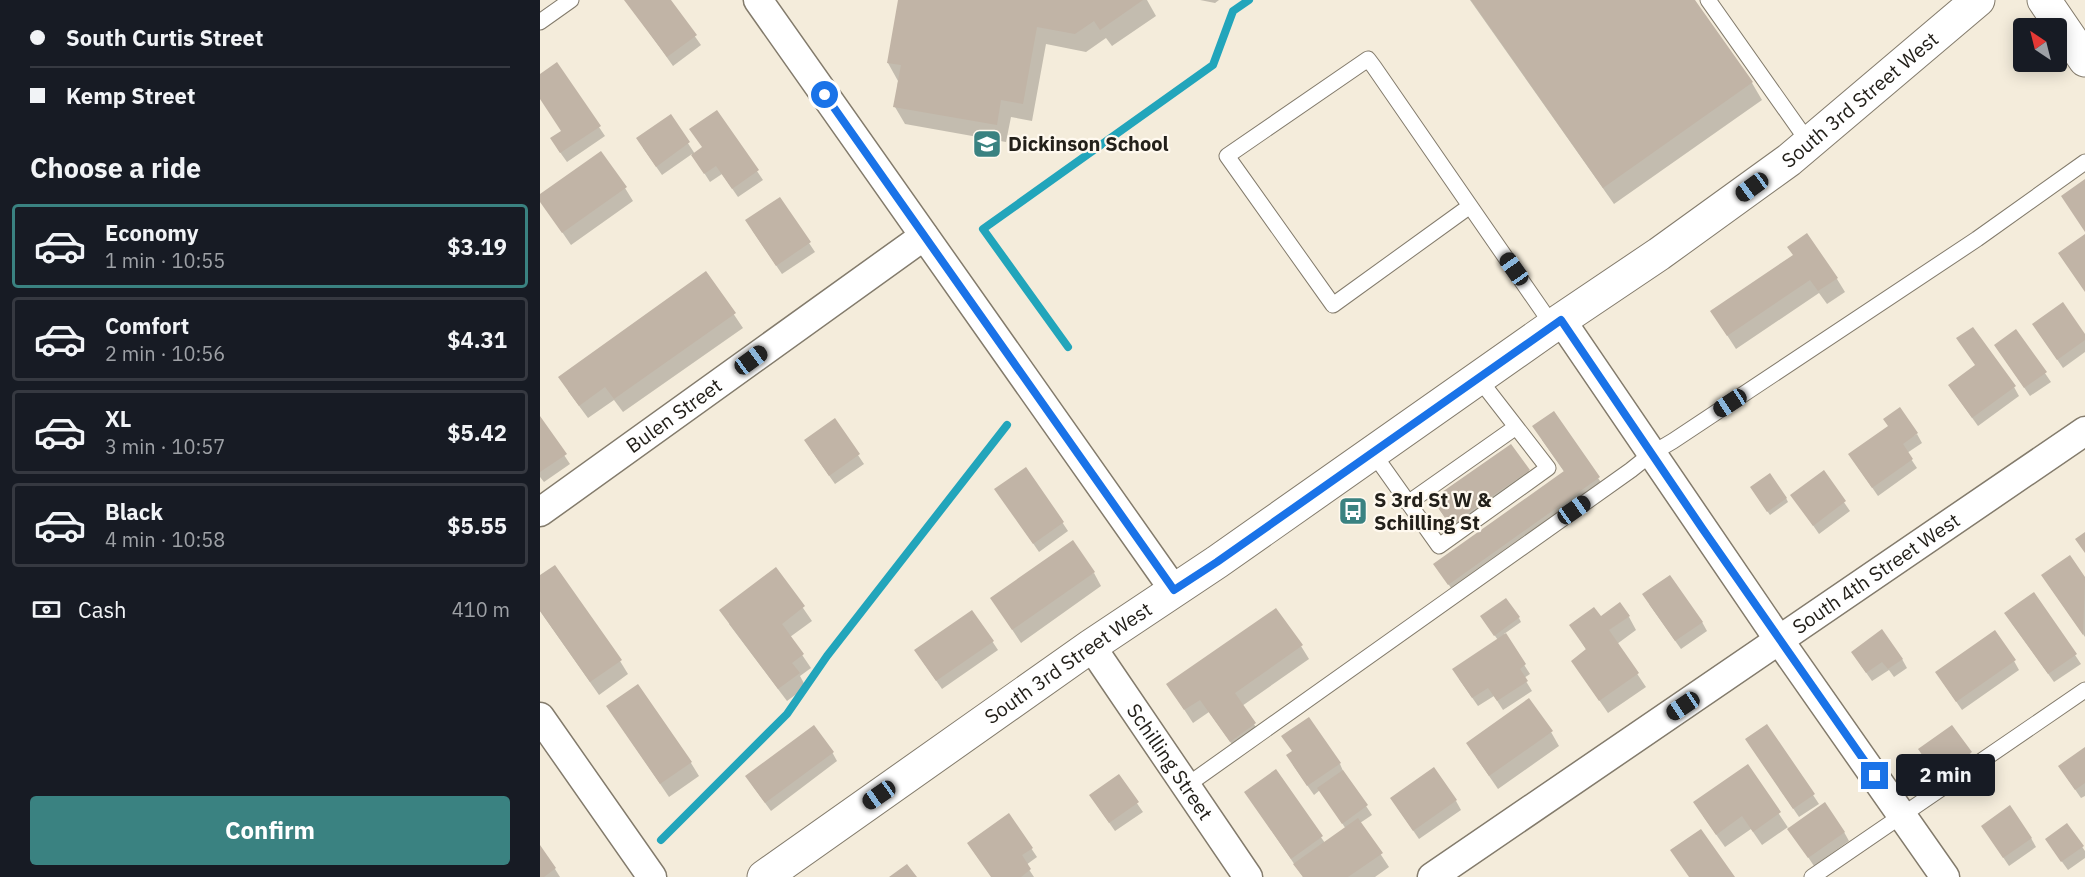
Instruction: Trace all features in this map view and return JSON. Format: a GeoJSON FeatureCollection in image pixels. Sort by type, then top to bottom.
{"type":"FeatureCollection","features":[{"type":"Feature","properties":{"kind":"main road","name":"South 3rd Street West"},"geometry":{"type":"LineString","coordinates":[[764,877],[1091,646],[1659,254],[1789,160],[1978,0]]}},
{"type":"Feature","properties":{"kind":"main road"},"geometry":{"type":"LineString","coordinates":[[2044,0],[2085,60]]}},
{"type":"Feature","properties":{"kind":"street"},"geometry":{"type":"LineString","coordinates":[[758,0],[1174,590]]}},
{"type":"Feature","properties":{"kind":"street","name":"Bulen Street"},"geometry":{"type":"LineString","coordinates":[[540,512],[924,236]]}},
{"type":"Feature","properties":{"kind":"street"},"geometry":{"type":"LineString","coordinates":[[1557,323],[1651,454],[1945,877]]}},
{"type":"Feature","properties":{"kind":"street","name":"South 4th Street West"},"geometry":{"type":"LineString","coordinates":[[1432,877],[2085,431]]}},
{"type":"Feature","properties":{"kind":"street","name":"Schilling Street"},"geometry":{"type":"LineString","coordinates":[[1091,646],[1248,877]]}},
{"type":"Feature","properties":{"kind":"street"},"geometry":{"type":"LineString","coordinates":[[540,717],[652,877]]}},
{"type":"Feature","properties":{"kind":"lane"},"geometry":{"type":"LineString","coordinates":[[540,22],[571,0]]}},
{"type":"Feature","properties":{"kind":"lane"},"geometry":{"type":"LineString","coordinates":[[1708,0],[1809,143]]}},
{"type":"Feature","properties":{"kind":"lane"},"geometry":{"type":"LineString","coordinates":[[1470,206],[1332,305],[1227,156],[1368,59],[1470,206],[1557,323]]}},
{"type":"Feature","properties":{"kind":"lane"},"geometry":{"type":"LineString","coordinates":[[1186,786],[1651,454],[1977,239],[2085,162]]}},
{"type":"Feature","properties":{"kind":"lane"},"geometry":{"type":"LineString","coordinates":[[1373,453],[1439,546],[1548,468],[1479,380]]}},
{"type":"Feature","properties":{"kind":"lane"},"geometry":{"type":"LineString","coordinates":[[1408,503],[1516,427]]}},
{"type":"Feature","properties":{"kind":"lane"},"geometry":{"type":"LineString","coordinates":[[1812,877],[2085,690]]}},
{"type":"Feature","properties":{"kind":"building"},"geometry":{"type":"Polygon","coordinates":[[[624,0],[671,0],[697,35],[667,57],[624,0]]]}},
{"type":"Feature","properties":{"kind":"building"},"geometry":{"type":"Polygon","coordinates":[[[898,0],[1143,0],[1100,30],[1094,21],[1075,34],[1037,27],[1023,104],[1001,100],[997,125],[893,107],[901,65],[887,63],[898,0]]]}},
{"type":"Feature","properties":{"kind":"building"},"geometry":{"type":"Polygon","coordinates":[[[1471,0],[1695,0],[1753,82],[1603,188],[1471,0]]]}},
{"type":"Feature","properties":{"kind":"building"},"geometry":{"type":"Polygon","coordinates":[[[557,62],[601,126],[560,153],[550,138],[561,131],[540,99],[540,74],[557,62]]]}},
{"type":"Feature","properties":{"kind":"building"},"geometry":{"type":"Polygon","coordinates":[[[717,110],[759,170],[732,189],[716,166],[704,174],[691,155],[702,147],[689,129],[717,110]]]}},
{"type":"Feature","properties":{"kind":"building"},"geometry":{"type":"Polygon","coordinates":[[[671,114],[690,142],[656,167],[636,138],[671,114]]]}},
{"type":"Feature","properties":{"kind":"building"},"geometry":{"type":"Polygon","coordinates":[[[601,151],[627,187],[562,233],[540,202],[540,194],[601,151]]]}},
{"type":"Feature","properties":{"kind":"building"},"geometry":{"type":"Polygon","coordinates":[[[2085,179],[2085,232],[2061,196],[2085,179]]]}},
{"type":"Feature","properties":{"kind":"building"},"geometry":{"type":"Polygon","coordinates":[[[780,197],[811,242],[776,266],[745,220],[780,197]]]}},
{"type":"Feature","properties":{"kind":"building"},"geometry":{"type":"Polygon","coordinates":[[[1807,233],[1838,278],[1818,291],[1810,280],[1727,336],[1710,311],[1793,255],[1787,247],[1807,233]]]}},
{"type":"Feature","properties":{"kind":"building"},"geometry":{"type":"Polygon","coordinates":[[[2085,234],[2085,292],[2058,253],[2085,234]]]}},
{"type":"Feature","properties":{"kind":"building"},"geometry":{"type":"Polygon","coordinates":[[[706,271],[736,313],[614,399],[605,387],[579,406],[558,377],[706,271]]]}},
{"type":"Feature","properties":{"kind":"building"},"geometry":{"type":"Polygon","coordinates":[[[2063,302],[2085,334],[2085,340],[2057,360],[2032,324],[2063,302]]]}},
{"type":"Feature","properties":{"kind":"building"},"geometry":{"type":"Polygon","coordinates":[[[1973,327],[2016,386],[1972,418],[1948,385],[1975,365],[1956,338],[1973,327]]]}},
{"type":"Feature","properties":{"kind":"building"},"geometry":{"type":"Polygon","coordinates":[[[2016,329],[2047,372],[2024,388],[1994,345],[2016,329]]]}},
{"type":"Feature","properties":{"kind":"building"},"geometry":{"type":"Polygon","coordinates":[[[1900,407],[1918,433],[1903,444],[1913,459],[1872,488],[1848,454],[1888,426],[1883,419],[1900,407]]]}},
{"type":"Feature","properties":{"kind":"building"},"geometry":{"type":"Polygon","coordinates":[[[1554,411],[1600,477],[1448,585],[1433,564],[1564,471],[1532,426],[1554,411]]]}},
{"type":"Feature","properties":{"kind":"building"},"geometry":{"type":"Polygon","coordinates":[[[540,416],[567,454],[540,472],[540,416]]]}},
{"type":"Feature","properties":{"kind":"building"},"geometry":{"type":"Polygon","coordinates":[[[835,418],[860,454],[829,476],[804,440],[835,418]]]}},
{"type":"Feature","properties":{"kind":"building"},"geometry":{"type":"Polygon","coordinates":[[[1511,444],[1530,470],[1450,525],[1432,499],[1511,444]]]}},
{"type":"Feature","properties":{"kind":"building"},"geometry":{"type":"Polygon","coordinates":[[[1026,467],[1064,522],[1033,544],[994,489],[1026,467]]]}},
{"type":"Feature","properties":{"kind":"building"},"geometry":{"type":"Polygon","coordinates":[[[1824,470],[1846,501],[1813,526],[1790,495],[1824,470]]]}},
{"type":"Feature","properties":{"kind":"building"},"geometry":{"type":"Polygon","coordinates":[[[1770,473],[1787,498],[1767,512],[1750,487],[1770,473]]]}},
{"type":"Feature","properties":{"kind":"building"},"geometry":{"type":"Polygon","coordinates":[[[2085,532],[2085,553],[2075,539],[2085,532]]]}},
{"type":"Feature","properties":{"kind":"building"},"geometry":{"type":"Polygon","coordinates":[[[1073,540],[1095,572],[1012,630],[990,598],[1073,540]]]}},
{"type":"Feature","properties":{"kind":"building"},"geometry":{"type":"Polygon","coordinates":[[[2070,555],[2085,577],[2083,635],[2041,575],[2070,555]]]}},
{"type":"Feature","properties":{"kind":"building"},"geometry":{"type":"Polygon","coordinates":[[[555,565],[622,660],[590,682],[540,611],[540,575],[555,565]]]}},
{"type":"Feature","properties":{"kind":"building"},"geometry":{"type":"Polygon","coordinates":[[[776,567],[805,606],[782,624],[804,654],[792,663],[800,673],[778,689],[719,610],[776,567]]]}},
{"type":"Feature","properties":{"kind":"building"},"geometry":{"type":"Polygon","coordinates":[[[1670,575],[1703,622],[1675,641],[1642,594],[1670,575]]]}},
{"type":"Feature","properties":{"kind":"building"},"geometry":{"type":"Polygon","coordinates":[[[2034,592],[2077,654],[2048,674],[2004,613],[2034,592]]]}},
{"type":"Feature","properties":{"kind":"building"},"geometry":{"type":"Polygon","coordinates":[[[1506,598],[1520,617],[1494,636],[1480,616],[1506,598]]]}},
{"type":"Feature","properties":{"kind":"building"},"geometry":{"type":"Polygon","coordinates":[[[1620,602],[1630,616],[1609,630],[1639,673],[1599,701],[1571,661],[1586,649],[1569,625],[1594,607],[1601,616],[1620,602]]]}},
{"type":"Feature","properties":{"kind":"building"},"geometry":{"type":"Polygon","coordinates":[[[1276,608],[1303,645],[1235,693],[1256,723],[1230,742],[1200,700],[1184,710],[1166,684],[1276,608]]]}},
{"type":"Feature","properties":{"kind":"building"},"geometry":{"type":"Polygon","coordinates":[[[972,610],[994,641],[936,681],[914,650],[972,610]]]}},
{"type":"Feature","properties":{"kind":"building"},"geometry":{"type":"Polygon","coordinates":[[[1882,629],[1903,659],[1888,669],[1882,662],[1866,673],[1851,652],[1882,629]]]}},
{"type":"Feature","properties":{"kind":"building"},"geometry":{"type":"Polygon","coordinates":[[[1995,630],[2016,660],[1956,702],[1935,672],[1995,630]]]}},
{"type":"Feature","properties":{"kind":"building"},"geometry":{"type":"Polygon","coordinates":[[[1506,633],[1526,664],[1520,669],[1528,681],[1497,701],[1488,688],[1472,698],[1452,669],[1506,633]]]}},
{"type":"Feature","properties":{"kind":"building"},"geometry":{"type":"Polygon","coordinates":[[[638,684],[692,762],[660,784],[606,706],[638,684]]]}},
{"type":"Feature","properties":{"kind":"building"},"geometry":{"type":"Polygon","coordinates":[[[1529,698],[1553,731],[1489,776],[1466,743],[1529,698]]]}},
{"type":"Feature","properties":{"kind":"building"},"geometry":{"type":"Polygon","coordinates":[[[1309,717],[1341,763],[1307,786],[1286,755],[1292,751],[1281,736],[1309,717]]]}},
{"type":"Feature","properties":{"kind":"building"},"geometry":{"type":"Polygon","coordinates":[[[1767,724],[1815,794],[1793,809],[1745,739],[1767,724]]]}},
{"type":"Feature","properties":{"kind":"building"},"geometry":{"type":"Polygon","coordinates":[[[814,725],[834,752],[765,803],[745,776],[814,725]]]}},
{"type":"Feature","properties":{"kind":"building"},"geometry":{"type":"Polygon","coordinates":[[[1952,725],[1972,752],[1937,776],[1918,749],[1952,725]]]}},
{"type":"Feature","properties":{"kind":"building"},"geometry":{"type":"Polygon","coordinates":[[[2085,747],[2085,783],[2075,790],[2058,766],[2085,747]]]}},
{"type":"Feature","properties":{"kind":"building"},"geometry":{"type":"Polygon","coordinates":[[[1748,764],[1781,812],[1753,832],[1742,816],[1716,835],[1693,802],[1748,764]]]}},
{"type":"Feature","properties":{"kind":"building"},"geometry":{"type":"Polygon","coordinates":[[[1434,767],[1457,800],[1413,831],[1390,798],[1434,767]]]}},
{"type":"Feature","properties":{"kind":"building"},"geometry":{"type":"Polygon","coordinates":[[[1276,769],[1323,836],[1291,859],[1244,792],[1276,769]]]}},
{"type":"Feature","properties":{"kind":"building"},"geometry":{"type":"Polygon","coordinates":[[[1343,770],[1368,805],[1342,824],[1317,788],[1343,770]]]}},
{"type":"Feature","properties":{"kind":"building"},"geometry":{"type":"Polygon","coordinates":[[[1119,774],[1139,802],[1109,823],[1089,795],[1119,774]]]}},
{"type":"Feature","properties":{"kind":"building"},"geometry":{"type":"Polygon","coordinates":[[[1825,802],[1845,832],[1808,858],[1787,829],[1825,802]]]}},
{"type":"Feature","properties":{"kind":"building"},"geometry":{"type":"Polygon","coordinates":[[[2010,805],[2032,838],[2003,858],[1981,826],[2010,805]]]}},
{"type":"Feature","properties":{"kind":"building"},"geometry":{"type":"Polygon","coordinates":[[[1009,813],[1033,848],[1022,855],[1031,869],[1021,877],[991,877],[967,843],[1009,813]]]}},
{"type":"Feature","properties":{"kind":"building"},"geometry":{"type":"Polygon","coordinates":[[[1358,818],[1383,853],[1348,877],[1303,877],[1293,864],[1358,818]]]}},
{"type":"Feature","properties":{"kind":"building"},"geometry":{"type":"Polygon","coordinates":[[[2067,823],[2084,846],[2061,862],[2045,839],[2067,823]]]}},
{"type":"Feature","properties":{"kind":"building"},"geometry":{"type":"Polygon","coordinates":[[[1701,829],[1735,877],[1689,877],[1670,850],[1701,829]]]}},
{"type":"Feature","properties":{"kind":"building"},"geometry":{"type":"Polygon","coordinates":[[[540,845],[556,868],[544,877],[540,877],[540,845]]]}},
{"type":"Feature","properties":{"kind":"building"},"geometry":{"type":"Polygon","coordinates":[[[907,864],[917,877],[889,877],[907,864]]]}},
{"type":"Feature","properties":{"kind":"waterway"},"geometry":{"type":"LineString","coordinates":[[1068,347],[983,229],[1213,65],[1233,11],[1249,0]]}},
{"type":"Feature","properties":{"kind":"waterway"},"geometry":{"type":"LineString","coordinates":[[661,840],[787,714],[827,656],[1007,425]]}},
{"type":"Feature","properties":{"kind":"place","name":"Dickinson School"},"geometry":{"type":"Point","coordinates":[987,144]}},
{"type":"Feature","properties":{"kind":"place","name":"S 3rd St W & Schilling St"},"geometry":{"type":"Point","coordinates":[1353,511]}},
{"type":"Feature","properties":{"kind":"route"},"geometry":{"type":"LineString","coordinates":[[825,95],[1174,590],[1527,346],[1561,320],[1779,640],[1875,776]]}}]}
